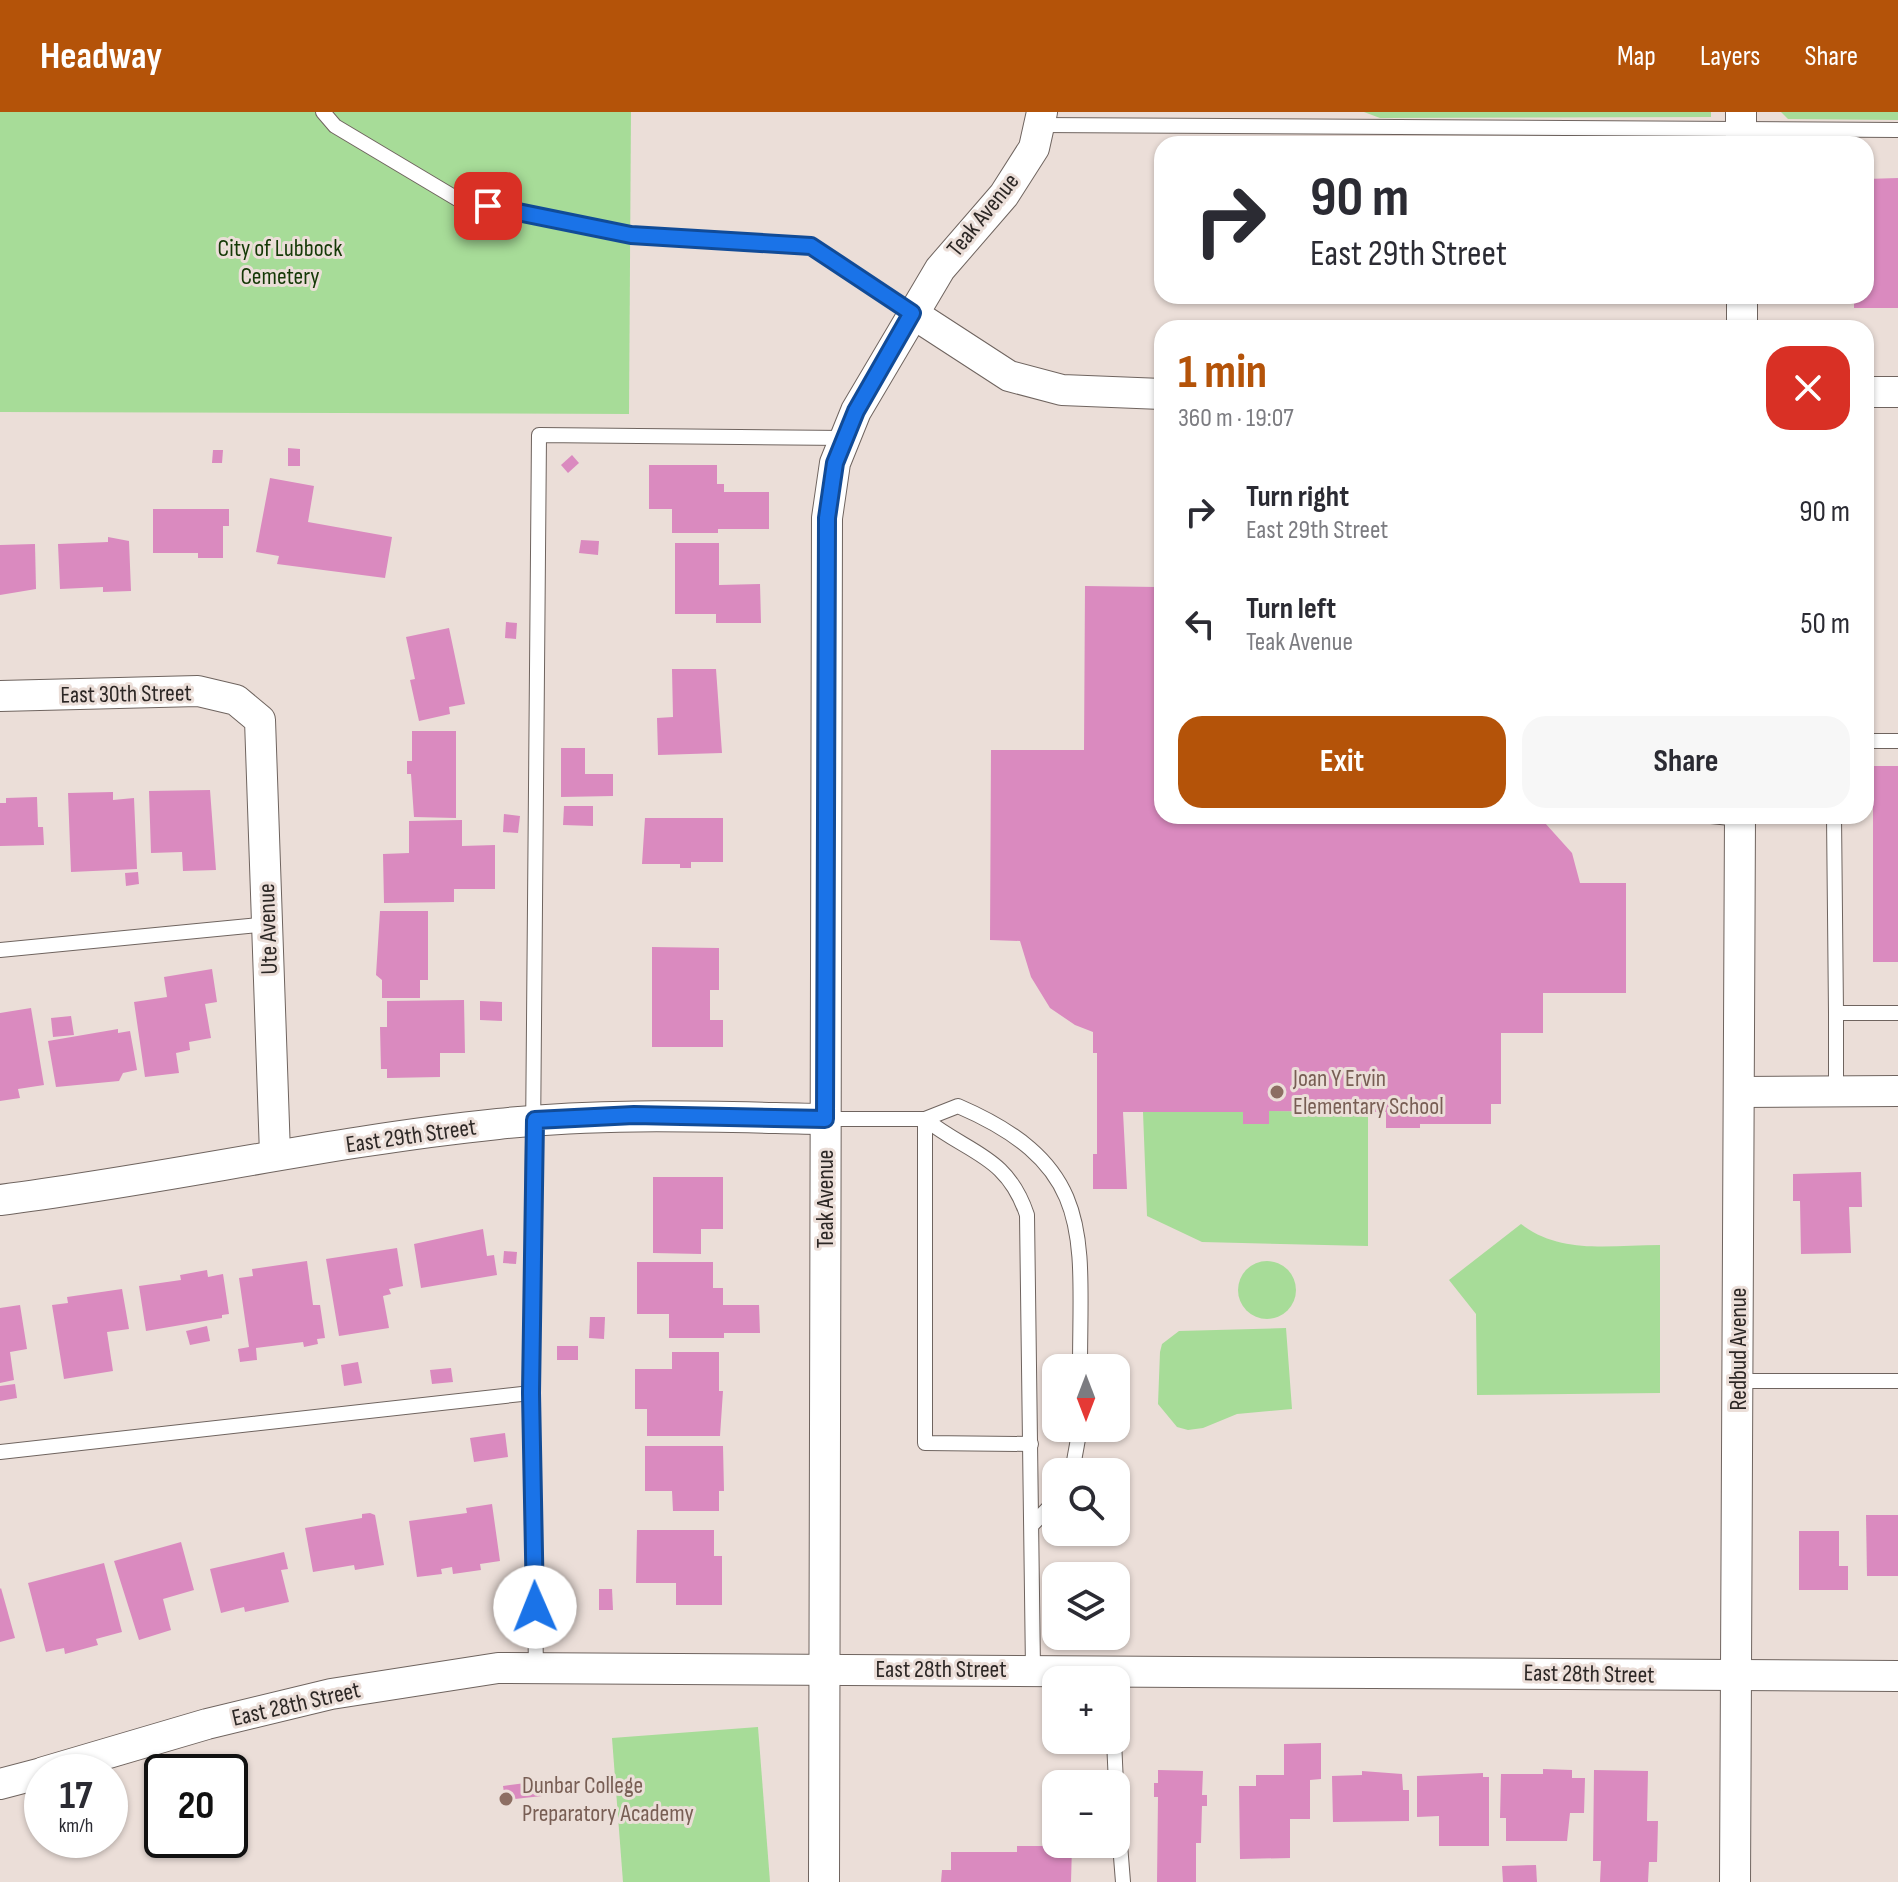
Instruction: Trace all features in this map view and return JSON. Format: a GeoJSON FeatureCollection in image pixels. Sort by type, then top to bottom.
{"type":"FeatureCollection","features":[{"type":"Feature","properties":{"kind":"street","name":"Teak Avenue"},"geometry":{"type":"LineString","coordinates":[[824,1882],[827,518],[835,463],[872,380],[940,269],[1004,195],[1034,148],[1040,119]]}},
{"type":"Feature","properties":{"kind":"street"},"geometry":{"type":"LineString","coordinates":[[912,313],[1009,376],[1062,390],[1154,394]]}},
{"type":"Feature","properties":{"kind":"street"},"geometry":{"type":"LineString","coordinates":[[1874,392],[1898,392]]}},
{"type":"Feature","properties":{"kind":"street","name":"East 30th Street"},"geometry":{"type":"LineString","coordinates":[[0,696],[198,691],[236,700],[248,710]]}},
{"type":"Feature","properties":{"kind":"street","name":"Ute Avenue"},"geometry":{"type":"LineString","coordinates":[[248,710],[260,720],[275,1154]]}},
{"type":"Feature","properties":{"kind":"street","name":"Redbud Avenue"},"geometry":{"type":"LineString","coordinates":[[1730,824],[1740,1092],[1735,1882]]}},
{"type":"Feature","properties":{"kind":"street"},"geometry":{"type":"LineString","coordinates":[[1740,1092],[1898,1091]]}},
{"type":"Feature","properties":{"kind":"street","name":"East 29th Street"},"geometry":{"type":"LineString","coordinates":[[0,1200],[87,1189],[275,1154],[535,1120],[634,1115],[825,1119]]}},
{"type":"Feature","properties":{"kind":"street","name":"East 28th Street"},"geometry":{"type":"LineString","coordinates":[[104,1754],[207,1724],[331,1694],[484,1670],[1042,1670]]}},
{"type":"Feature","properties":{"kind":"street","name":"East 28th Street"},"geometry":{"type":"LineString","coordinates":[[1130,1675],[1898,1676]]}},
{"type":"Feature","properties":{"kind":"street","name":"East 28th Street"},"geometry":{"type":"LineString","coordinates":[[0,1784],[24,1777]]}},
{"type":"Feature","properties":{"kind":"lane"},"geometry":{"type":"LineString","coordinates":[[323,112],[335,126],[459,200],[631,235],[811,246],[912,313]]}},
{"type":"Feature","properties":{"kind":"lane"},"geometry":{"type":"LineString","coordinates":[[1040,119],[1308,119],[1898,130]]}},
{"type":"Feature","properties":{"kind":"lane"},"geometry":{"type":"LineString","coordinates":[[536,1668],[531,1393],[539,435],[845,438]]}},
{"type":"Feature","properties":{"kind":"lane"},"geometry":{"type":"LineString","coordinates":[[1874,741],[1898,741]]}},
{"type":"Feature","properties":{"kind":"lane"},"geometry":{"type":"LineString","coordinates":[[1834,824],[1836,1091]]}},
{"type":"Feature","properties":{"kind":"lane"},"geometry":{"type":"LineString","coordinates":[[0,950],[268,924]]}},
{"type":"Feature","properties":{"kind":"lane"},"geometry":{"type":"LineString","coordinates":[[1836,1013],[1898,1013]]}},
{"type":"Feature","properties":{"kind":"lane"},"geometry":{"type":"LineString","coordinates":[[825,1119],[925,1119],[958,1106],[1002,1125],[1032,1148],[1056,1175],[1071,1205],[1077,1238],[1080,1354]]}},
{"type":"Feature","properties":{"kind":"lane"},"geometry":{"type":"LineString","coordinates":[[925,1119],[925,1443],[1031,1444]]}},
{"type":"Feature","properties":{"kind":"lane"},"geometry":{"type":"LineString","coordinates":[[925,1119],[946,1136],[981,1152],[1004,1171],[1020,1194],[1027,1215],[1033,1669]]}},
{"type":"Feature","properties":{"kind":"lane"},"geometry":{"type":"LineString","coordinates":[[1738,1381],[1898,1381]]}},
{"type":"Feature","properties":{"kind":"lane"},"geometry":{"type":"LineString","coordinates":[[0,1452],[531,1393]]}},
{"type":"Feature","properties":{"kind":"lane"},"geometry":{"type":"LineString","coordinates":[[1032,1525],[1042,1515]]}},
{"type":"Feature","properties":{"kind":"lane"},"geometry":{"type":"LineString","coordinates":[[1121,1858],[1123,1882]]}},
{"type":"Feature","properties":{"kind":"green space","name":"City of Lubbock Cemetery"},"geometry":{"type":"Polygon","coordinates":[[[0,112],[631,112],[629,414],[0,412],[0,112]]]}},
{"type":"Feature","properties":{"kind":"green space"},"geometry":{"type":"Polygon","coordinates":[[[1364,112],[1711,112],[1711,117],[1380,118],[1364,112]]]}},
{"type":"Feature","properties":{"kind":"green space"},"geometry":{"type":"Polygon","coordinates":[[[1781,112],[1898,112],[1898,120],[1788,119],[1781,112]]]}},
{"type":"Feature","properties":{"kind":"green space"},"geometry":{"type":"Polygon","coordinates":[[[1269,1111],[1368,1112],[1368,1246],[1202,1242],[1147,1216],[1143,1112],[1243,1112],[1243,1124],[1268,1124],[1269,1111]]]}},
{"type":"Feature","properties":{"kind":"green space"},"geometry":{"type":"Polygon","coordinates":[[[1521,1224],[1536,1234],[1570,1244],[1605,1247],[1660,1245],[1660,1393],[1477,1395],[1476,1314],[1449,1280],[1521,1224]]]}},
{"type":"Feature","properties":{"kind":"green space"},"geometry":{"type":"Polygon","coordinates":[[[1267,1261],[1288,1269],[1296,1290],[1288,1311],[1267,1319],[1246,1311],[1238,1290],[1246,1269],[1267,1261]]]}},
{"type":"Feature","properties":{"kind":"green space"},"geometry":{"type":"Polygon","coordinates":[[[1286,1328],[1292,1409],[1237,1414],[1203,1428],[1188,1430],[1177,1427],[1158,1404],[1162,1344],[1179,1331],[1286,1328]]]}},
{"type":"Feature","properties":{"kind":"green space"},"geometry":{"type":"Polygon","coordinates":[[[758,1727],[770,1882],[623,1882],[612,1738],[758,1727]]]}},
{"type":"Feature","properties":{"kind":"building"},"geometry":{"type":"Polygon","coordinates":[[[1898,178],[1898,308],[1854,308],[1854,304],[1874,304],[1874,179],[1898,178]]]}},
{"type":"Feature","properties":{"kind":"building"},"geometry":{"type":"Polygon","coordinates":[[[288,448],[300,449],[300,466],[288,466],[288,448]]]}},
{"type":"Feature","properties":{"kind":"building"},"geometry":{"type":"Polygon","coordinates":[[[213,450],[223,450],[222,463],[212,463],[213,450]]]}},
{"type":"Feature","properties":{"kind":"building"},"geometry":{"type":"Polygon","coordinates":[[[572,455],[579,463],[568,473],[561,465],[572,455]]]}},
{"type":"Feature","properties":{"kind":"building"},"geometry":{"type":"Polygon","coordinates":[[[649,465],[717,465],[717,484],[724,484],[724,492],[769,492],[769,529],[672,533],[672,509],[649,509],[649,465]]]}},
{"type":"Feature","properties":{"kind":"building"},"geometry":{"type":"Polygon","coordinates":[[[270,478],[314,486],[308,522],[392,537],[385,578],[277,564],[279,556],[256,552],[270,478]]]}},
{"type":"Feature","properties":{"kind":"building"},"geometry":{"type":"Polygon","coordinates":[[[153,509],[229,509],[229,526],[223,526],[223,558],[198,558],[198,553],[153,553],[153,509]]]}},
{"type":"Feature","properties":{"kind":"building"},"geometry":{"type":"Polygon","coordinates":[[[108,537],[129,541],[131,591],[103,592],[103,587],[60,589],[58,544],[108,542],[108,537]]]}},
{"type":"Feature","properties":{"kind":"building"},"geometry":{"type":"Polygon","coordinates":[[[581,540],[599,541],[598,555],[579,553],[581,540]]]}},
{"type":"Feature","properties":{"kind":"building"},"geometry":{"type":"Polygon","coordinates":[[[675,543],[719,543],[719,585],[760,584],[761,623],[716,623],[716,614],[675,614],[675,543]]]}},
{"type":"Feature","properties":{"kind":"building"},"geometry":{"type":"Polygon","coordinates":[[[35,544],[36,589],[0,595],[0,545],[35,544]]]}},
{"type":"Feature","properties":{"kind":"building"},"geometry":{"type":"Polygon","coordinates":[[[1085,586],[1154,587],[1154,824],[1546,824],[1572,853],[1580,883],[1626,883],[1626,993],[1543,993],[1543,1033],[1501,1033],[1501,1104],[1491,1104],[1491,1124],[1420,1124],[1420,1128],[1386,1128],[1386,1112],[1269,1111],[1269,1124],[1243,1124],[1243,1112],[1123,1112],[1127,1189],[1093,1189],[1093,1154],[1097,1154],[1097,1053],[1093,1053],[1093,1032],[1075,1025],[1050,1008],[1031,977],[1020,941],[990,940],[991,750],[1084,750],[1085,586]]]}},
{"type":"Feature","properties":{"kind":"building"},"geometry":{"type":"Polygon","coordinates":[[[506,622],[517,623],[516,639],[505,638],[506,622]]]}},
{"type":"Feature","properties":{"kind":"building"},"geometry":{"type":"Polygon","coordinates":[[[449,628],[465,704],[449,707],[450,714],[419,721],[410,680],[415,679],[406,637],[449,628]]]}},
{"type":"Feature","properties":{"kind":"building"},"geometry":{"type":"Polygon","coordinates":[[[672,669],[716,669],[722,753],[658,755],[657,718],[673,717],[672,669]]]}},
{"type":"Feature","properties":{"kind":"building"},"geometry":{"type":"Polygon","coordinates":[[[412,731],[456,731],[456,818],[414,817],[411,774],[407,774],[407,761],[412,761],[412,731]]]}},
{"type":"Feature","properties":{"kind":"building"},"geometry":{"type":"Polygon","coordinates":[[[561,748],[585,748],[585,774],[613,774],[613,796],[561,797],[561,748]]]}},
{"type":"Feature","properties":{"kind":"building"},"geometry":{"type":"Polygon","coordinates":[[[1874,766],[1898,766],[1898,962],[1873,962],[1874,766]]]}},
{"type":"Feature","properties":{"kind":"building"},"geometry":{"type":"Polygon","coordinates":[[[210,790],[216,870],[183,871],[182,852],[151,853],[149,791],[210,790]]]}},
{"type":"Feature","properties":{"kind":"building"},"geometry":{"type":"Polygon","coordinates":[[[113,792],[113,800],[134,798],[137,869],[71,872],[68,793],[113,792]]]}},
{"type":"Feature","properties":{"kind":"building"},"geometry":{"type":"Polygon","coordinates":[[[37,797],[38,827],[43,827],[44,845],[0,846],[0,803],[6,803],[6,798],[37,797]]]}},
{"type":"Feature","properties":{"kind":"building"},"geometry":{"type":"Polygon","coordinates":[[[564,806],[593,806],[593,826],[563,825],[564,806]]]}},
{"type":"Feature","properties":{"kind":"building"},"geometry":{"type":"Polygon","coordinates":[[[504,814],[520,816],[518,833],[503,832],[504,814]]]}},
{"type":"Feature","properties":{"kind":"building"},"geometry":{"type":"Polygon","coordinates":[[[645,818],[723,818],[723,862],[691,862],[691,868],[680,868],[680,864],[642,864],[645,818]]]}},
{"type":"Feature","properties":{"kind":"building"},"geometry":{"type":"Polygon","coordinates":[[[462,820],[462,846],[495,845],[495,889],[454,889],[454,902],[384,903],[383,854],[409,853],[409,821],[462,820]]]}},
{"type":"Feature","properties":{"kind":"building"},"geometry":{"type":"Polygon","coordinates":[[[138,872],[139,884],[126,886],[125,873],[138,872]]]}},
{"type":"Feature","properties":{"kind":"building"},"geometry":{"type":"Polygon","coordinates":[[[380,911],[428,911],[428,980],[420,980],[420,998],[382,998],[382,980],[376,975],[380,911]]]}},
{"type":"Feature","properties":{"kind":"building"},"geometry":{"type":"Polygon","coordinates":[[[652,947],[719,948],[719,990],[710,990],[710,1020],[723,1020],[723,1047],[652,1047],[652,947]]]}},
{"type":"Feature","properties":{"kind":"building"},"geometry":{"type":"Polygon","coordinates":[[[212,969],[217,1002],[205,1004],[211,1038],[189,1042],[190,1050],[176,1053],[179,1073],[145,1077],[134,1002],[167,997],[164,977],[212,969]]]}},
{"type":"Feature","properties":{"kind":"building"},"geometry":{"type":"Polygon","coordinates":[[[464,1000],[465,1053],[440,1053],[440,1077],[387,1078],[387,1069],[381,1069],[380,1027],[387,1027],[387,1001],[464,1000]]]}},
{"type":"Feature","properties":{"kind":"building"},"geometry":{"type":"Polygon","coordinates":[[[480,1001],[502,1002],[502,1021],[480,1020],[480,1001]]]}},
{"type":"Feature","properties":{"kind":"building"},"geometry":{"type":"Polygon","coordinates":[[[31,1008],[44,1085],[18,1089],[20,1098],[0,1101],[0,1013],[31,1008]]]}},
{"type":"Feature","properties":{"kind":"building"},"geometry":{"type":"Polygon","coordinates":[[[71,1016],[74,1035],[53,1037],[51,1018],[71,1016]]]}},
{"type":"Feature","properties":{"kind":"building"},"geometry":{"type":"Polygon","coordinates":[[[118,1029],[118,1033],[130,1031],[137,1070],[123,1073],[119,1081],[56,1087],[48,1041],[118,1029]]]}},
{"type":"Feature","properties":{"kind":"building"},"geometry":{"type":"Polygon","coordinates":[[[1861,1172],[1862,1207],[1849,1207],[1851,1253],[1801,1254],[1800,1201],[1793,1201],[1793,1174],[1861,1172]]]}},
{"type":"Feature","properties":{"kind":"building"},"geometry":{"type":"Polygon","coordinates":[[[653,1177],[723,1177],[723,1229],[701,1229],[701,1254],[653,1253],[653,1177]]]}},
{"type":"Feature","properties":{"kind":"building"},"geometry":{"type":"Polygon","coordinates":[[[483,1229],[487,1256],[494,1255],[497,1275],[421,1288],[414,1244],[483,1229]]]}},
{"type":"Feature","properties":{"kind":"building"},"geometry":{"type":"Polygon","coordinates":[[[397,1248],[403,1286],[389,1289],[391,1294],[383,1296],[389,1328],[339,1336],[326,1259],[397,1248]]]}},
{"type":"Feature","properties":{"kind":"building"},"geometry":{"type":"Polygon","coordinates":[[[504,1251],[517,1252],[516,1264],[503,1263],[504,1251]]]}},
{"type":"Feature","properties":{"kind":"building"},"geometry":{"type":"Polygon","coordinates":[[[307,1261],[313,1305],[320,1305],[325,1338],[317,1339],[318,1344],[304,1347],[303,1342],[256,1348],[257,1360],[240,1362],[238,1349],[249,1347],[239,1278],[253,1276],[252,1269],[307,1261]]]}},
{"type":"Feature","properties":{"kind":"building"},"geometry":{"type":"Polygon","coordinates":[[[637,1262],[713,1262],[713,1288],[723,1288],[723,1305],[759,1305],[760,1333],[724,1333],[724,1338],[669,1338],[669,1314],[637,1314],[637,1262]]]}},
{"type":"Feature","properties":{"kind":"building"},"geometry":{"type":"Polygon","coordinates":[[[207,1270],[208,1277],[223,1274],[229,1314],[222,1315],[222,1318],[146,1331],[139,1286],[181,1280],[180,1275],[207,1270]]]}},
{"type":"Feature","properties":{"kind":"building"},"geometry":{"type":"Polygon","coordinates":[[[122,1289],[129,1329],[107,1332],[113,1371],[64,1379],[52,1305],[68,1303],[67,1297],[122,1289]]]}},
{"type":"Feature","properties":{"kind":"building"},"geometry":{"type":"Polygon","coordinates":[[[20,1305],[27,1349],[10,1352],[14,1380],[0,1383],[0,1308],[20,1305]]]}},
{"type":"Feature","properties":{"kind":"building"},"geometry":{"type":"Polygon","coordinates":[[[590,1317],[605,1317],[604,1339],[589,1338],[590,1317]]]}},
{"type":"Feature","properties":{"kind":"building"},"geometry":{"type":"Polygon","coordinates":[[[207,1326],[210,1341],[190,1345],[186,1331],[207,1326]]]}},
{"type":"Feature","properties":{"kind":"building"},"geometry":{"type":"Polygon","coordinates":[[[557,1346],[578,1346],[578,1360],[557,1360],[557,1346]]]}},
{"type":"Feature","properties":{"kind":"building"},"geometry":{"type":"Polygon","coordinates":[[[672,1352],[719,1352],[719,1391],[723,1391],[720,1436],[647,1436],[647,1409],[635,1409],[635,1369],[672,1369],[672,1352]]]}},
{"type":"Feature","properties":{"kind":"building"},"geometry":{"type":"Polygon","coordinates":[[[358,1362],[362,1383],[344,1386],[341,1365],[358,1362]]]}},
{"type":"Feature","properties":{"kind":"building"},"geometry":{"type":"Polygon","coordinates":[[[451,1368],[453,1382],[432,1384],[430,1370],[451,1368]]]}},
{"type":"Feature","properties":{"kind":"building"},"geometry":{"type":"Polygon","coordinates":[[[15,1384],[17,1398],[0,1401],[0,1386],[15,1384]]]}},
{"type":"Feature","properties":{"kind":"building"},"geometry":{"type":"Polygon","coordinates":[[[505,1433],[508,1457],[474,1462],[470,1438],[505,1433]]]}},
{"type":"Feature","properties":{"kind":"building"},"geometry":{"type":"Polygon","coordinates":[[[645,1446],[723,1446],[724,1491],[719,1491],[719,1511],[673,1511],[672,1491],[645,1491],[645,1446]]]}},
{"type":"Feature","properties":{"kind":"building"},"geometry":{"type":"Polygon","coordinates":[[[492,1504],[500,1561],[480,1564],[481,1570],[453,1574],[452,1567],[441,1569],[442,1574],[417,1577],[409,1521],[467,1513],[466,1508],[492,1504]]]}},
{"type":"Feature","properties":{"kind":"building"},"geometry":{"type":"Polygon","coordinates":[[[362,1514],[375,1515],[384,1565],[355,1570],[354,1565],[313,1572],[305,1528],[362,1518],[362,1514]]]}},
{"type":"Feature","properties":{"kind":"building"},"geometry":{"type":"Polygon","coordinates":[[[1866,1515],[1898,1515],[1898,1576],[1867,1576],[1866,1515]]]}},
{"type":"Feature","properties":{"kind":"building"},"geometry":{"type":"Polygon","coordinates":[[[637,1530],[714,1530],[714,1556],[722,1556],[722,1605],[676,1605],[676,1583],[636,1583],[637,1530]]]}},
{"type":"Feature","properties":{"kind":"building"},"geometry":{"type":"Polygon","coordinates":[[[1799,1531],[1839,1531],[1839,1566],[1848,1566],[1848,1590],[1799,1590],[1799,1531]]]}},
{"type":"Feature","properties":{"kind":"building"},"geometry":{"type":"Polygon","coordinates":[[[181,1542],[194,1590],[163,1599],[171,1630],[139,1640],[114,1561],[181,1542]]]}},
{"type":"Feature","properties":{"kind":"building"},"geometry":{"type":"Polygon","coordinates":[[[284,1552],[288,1569],[281,1570],[289,1602],[245,1612],[244,1607],[221,1613],[210,1569],[284,1552]]]}},
{"type":"Feature","properties":{"kind":"building"},"geometry":{"type":"Polygon","coordinates":[[[104,1563],[122,1632],[96,1639],[98,1645],[65,1654],[64,1648],[46,1652],[28,1583],[104,1563]]]}},
{"type":"Feature","properties":{"kind":"building"},"geometry":{"type":"Polygon","coordinates":[[[0,1589],[15,1638],[0,1642],[0,1589]]]}},
{"type":"Feature","properties":{"kind":"building"},"geometry":{"type":"Polygon","coordinates":[[[599,1589],[612,1589],[613,1610],[599,1610],[599,1589]]]}},
{"type":"Feature","properties":{"kind":"building"},"geometry":{"type":"Polygon","coordinates":[[[1321,1743],[1321,1779],[1310,1780],[1310,1819],[1290,1819],[1290,1858],[1240,1859],[1239,1786],[1256,1786],[1256,1775],[1284,1775],[1284,1744],[1321,1743]]]}},
{"type":"Feature","properties":{"kind":"building"},"geometry":{"type":"Polygon","coordinates":[[[1543,1769],[1572,1770],[1572,1778],[1585,1778],[1584,1813],[1570,1813],[1567,1841],[1506,1841],[1506,1818],[1500,1818],[1501,1774],[1543,1774],[1543,1769]]]}},
{"type":"Feature","properties":{"kind":"building"},"geometry":{"type":"Polygon","coordinates":[[[1158,1770],[1203,1771],[1202,1795],[1207,1795],[1207,1806],[1202,1806],[1201,1843],[1196,1843],[1196,1882],[1157,1882],[1158,1797],[1154,1797],[1154,1783],[1158,1783],[1158,1770]]]}},
{"type":"Feature","properties":{"kind":"building"},"geometry":{"type":"Polygon","coordinates":[[[1594,1770],[1648,1771],[1647,1821],[1658,1821],[1657,1862],[1649,1862],[1648,1882],[1600,1882],[1601,1861],[1593,1861],[1594,1770]]]}},
{"type":"Feature","properties":{"kind":"building"},"geometry":{"type":"Polygon","coordinates":[[[1362,1771],[1402,1774],[1403,1790],[1409,1790],[1409,1821],[1333,1822],[1332,1776],[1362,1775],[1362,1771]]]}},
{"type":"Feature","properties":{"kind":"building"},"geometry":{"type":"Polygon","coordinates":[[[1483,1773],[1483,1777],[1489,1777],[1489,1846],[1439,1846],[1439,1816],[1417,1817],[1417,1776],[1483,1773]]]}},
{"type":"Feature","properties":{"kind":"building"},"geometry":{"type":"Polygon","coordinates":[[[541,1781],[542,1796],[505,1800],[503,1786],[541,1781]]]}},
{"type":"Feature","properties":{"kind":"building"},"geometry":{"type":"Polygon","coordinates":[[[1017,1846],[1042,1846],[1042,1858],[1072,1858],[1071,1882],[941,1882],[942,1870],[951,1870],[951,1852],[1017,1852],[1017,1846]]]}},
{"type":"Feature","properties":{"kind":"building"},"geometry":{"type":"Polygon","coordinates":[[[1536,1865],[1537,1882],[1503,1882],[1502,1866],[1536,1865]]]}},
{"type":"Feature","properties":{"kind":"place","name":"Joan Y Ervin Elementary School"},"geometry":{"type":"Point","coordinates":[1277,1092]}},
{"type":"Feature","properties":{"kind":"place","name":"Dunbar College Preparatory Academy"},"geometry":{"type":"Point","coordinates":[506,1799]}},
{"type":"Feature","properties":{"kind":"route"},"geometry":{"type":"LineString","coordinates":[[488,206],[631,235],[811,246],[912,313],[856,411],[835,463],[827,518],[825,1119],[634,1115],[535,1120],[531,1393],[535,1607]]}}]}
